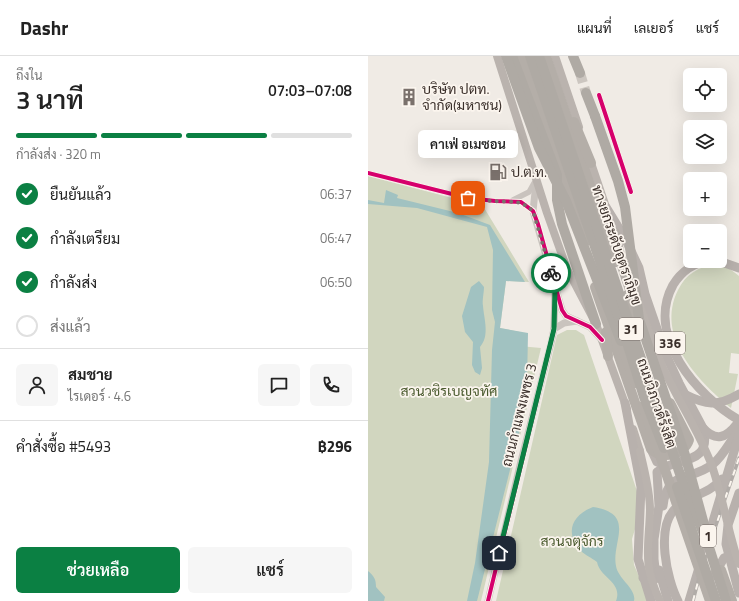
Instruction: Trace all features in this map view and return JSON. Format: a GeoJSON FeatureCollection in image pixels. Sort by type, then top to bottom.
{"type":"FeatureCollection","features":[{"type":"Feature","properties":{"kind":"highway"},"geometry":{"type":"LineString","coordinates":[[506,56],[539,148],[569,208],[644,397]]}},
{"type":"Feature","properties":{"kind":"highway"},"geometry":{"type":"LineString","coordinates":[[512,56],[557,175],[557,200],[562,224],[596,324]]}},
{"type":"Feature","properties":{"kind":"highway","name":"ถนนวิภาวดีรังสิต"},"geometry":{"type":"LineString","coordinates":[[521,56],[558,158],[618,334],[706,601]]}},
{"type":"Feature","properties":{"kind":"highway","name":"ทางยกระดับอุตราภิมุข"},"geometry":{"type":"LineString","coordinates":[[530,56],[623,329],[644,397],[659,435],[716,601]]}},
{"type":"Feature","properties":{"kind":"highway","name":"ทางยกระดับอุตราภิมุข"},"geometry":{"type":"LineString","coordinates":[[538,56],[682,479],[696,518],[708,544],[726,601]]}},
{"type":"Feature","properties":{"kind":"highway"},"geometry":{"type":"LineString","coordinates":[[546,56],[591,163]]}},
{"type":"Feature","properties":{"kind":"highway","name":"ถนนวิภาวดีรังสิต"},"geometry":{"type":"LineString","coordinates":[[546,56],[642,343],[732,601]]}},
{"type":"Feature","properties":{"kind":"highway"},"geometry":{"type":"LineString","coordinates":[[573,56],[580,73]]}},
{"type":"Feature","properties":{"kind":"highway"},"geometry":{"type":"LineString","coordinates":[[586,93],[618,181],[625,207],[639,318],[685,455],[704,522],[708,544]]}},
{"type":"Feature","properties":{"kind":"highway"},"geometry":{"type":"LineString","coordinates":[[558,158],[561,177],[645,450],[662,456],[671,454],[682,450],[689,440],[665,393],[623,269],[615,232]]}},
{"type":"Feature","properties":{"kind":"highway"},"geometry":{"type":"LineString","coordinates":[[604,315],[608,356]]}},
{"type":"Feature","properties":{"kind":"main road","name":"31"},"geometry":{"type":"LineString","coordinates":[[497,56],[536,174],[547,213],[567,269],[596,324],[625,403],[645,450],[650,509],[647,539],[648,565],[652,584],[660,601]]}},
{"type":"Feature","properties":{"kind":"main road","name":"ถนนวิภาวดีรังสิต"},"geometry":{"type":"LineString","coordinates":[[555,56],[606,207],[615,232],[628,260],[658,356],[668,380],[700,437],[712,467],[737,559]]}},
{"type":"Feature","properties":{"kind":"main road"},"geometry":{"type":"LineString","coordinates":[[606,207],[625,238],[639,268],[645,294],[666,355],[684,394],[703,428],[711,436],[715,437],[726,435],[739,421]]}},
{"type":"Feature","properties":{"kind":"main road"},"geometry":{"type":"LineString","coordinates":[[628,260],[645,294]]}},
{"type":"Feature","properties":{"kind":"main road"},"geometry":{"type":"LineString","coordinates":[[727,264],[738,268]]}},
{"type":"Feature","properties":{"kind":"main road","name":"336"},"geometry":{"type":"LineString","coordinates":[[689,268],[676,280],[668,298],[666,328],[671,345],[689,376],[721,409],[739,421]]}},
{"type":"Feature","properties":{"kind":"main road"},"geometry":{"type":"LineString","coordinates":[[684,394],[697,400],[712,403],[721,403],[739,394]]}},
{"type":"Feature","properties":{"kind":"main road"},"geometry":{"type":"LineString","coordinates":[[625,403],[641,487],[642,502],[638,548],[642,578],[651,601]]}},
{"type":"Feature","properties":{"kind":"main road"},"geometry":{"type":"LineString","coordinates":[[668,601],[662,587],[658,568],[657,546],[661,490],[657,472],[666,466],[699,456],[704,450],[705,443],[703,428]]}},
{"type":"Feature","properties":{"kind":"main road"},"geometry":{"type":"LineString","coordinates":[[642,578],[651,583],[656,578],[654,539],[661,490],[672,482],[705,470],[718,459],[739,430]]}},
{"type":"Feature","properties":{"kind":"main road","name":"1"},"geometry":{"type":"LineString","coordinates":[[689,601],[739,435]]}},
{"type":"Feature","properties":{"kind":"main road"},"geometry":{"type":"LineString","coordinates":[[645,450],[657,462],[666,466]]}},
{"type":"Feature","properties":{"kind":"main road"},"geometry":{"type":"LineString","coordinates":[[678,601],[669,577],[665,544],[668,522],[673,511],[682,504],[714,487],[728,471]]}},
{"type":"Feature","properties":{"kind":"main road","name":"1"},"geometry":{"type":"LineString","coordinates":[[739,493],[726,535],[728,556],[737,559],[739,592]]}},
{"type":"Feature","properties":{"kind":"main road"},"geometry":{"type":"LineString","coordinates":[[706,601],[713,577],[721,562],[728,556],[737,559]]}},
{"type":"Feature","properties":{"kind":"main road"},"geometry":{"type":"LineString","coordinates":[[706,601],[710,591],[720,584],[730,586],[739,592]]}},
{"type":"Feature","properties":{"kind":"street"},"geometry":{"type":"LineString","coordinates":[[599,95],[631,192]]}},
{"type":"Feature","properties":{"kind":"street"},"geometry":{"type":"LineString","coordinates":[[368,173],[468,198],[495,202],[511,201],[526,204],[533,211]]}},
{"type":"Feature","properties":{"kind":"street"},"geometry":{"type":"LineString","coordinates":[[511,201],[525,195],[532,189],[536,174]]}},
{"type":"Feature","properties":{"kind":"street"},"geometry":{"type":"LineString","coordinates":[[533,211],[536,174]]}},
{"type":"Feature","properties":{"kind":"street","name":"ถนนกำแพงเพชร 3"},"geometry":{"type":"LineString","coordinates":[[533,211],[562,310],[566,316],[590,327],[602,340]]}},
{"type":"Feature","properties":{"kind":"street","name":"ถนนกำแพงเพชร 3"},"geometry":{"type":"LineString","coordinates":[[488,601],[554,329],[555,289]]}},
{"type":"Feature","properties":{"kind":"street"},"geometry":{"type":"LineString","coordinates":[[554,329],[564,323],[578,321]]}},
{"type":"Feature","properties":{"kind":"green space","name":"สวนวชิรเบญจทัศ"},"geometry":{"type":"Polygon","coordinates":[[[368,176],[483,206],[529,282],[506,281],[500,328],[520,332],[519,346],[541,348],[481,601],[368,601],[368,176]]]}},
{"type":"Feature","properties":{"kind":"green space"},"geometry":{"type":"Polygon","coordinates":[[[727,267],[739,276],[739,354],[731,353],[729,373],[738,374],[731,408],[705,384],[683,356],[676,340],[672,324],[672,307],[678,290],[681,284],[698,269],[727,268],[727,267]]]}},
{"type":"Feature","properties":{"kind":"green space","name":"สวนจตุจักร"},"geometry":{"type":"Polygon","coordinates":[[[567,330],[576,330],[584,335],[639,497],[639,516],[632,539],[634,565],[650,601],[496,601],[557,335],[567,330]]]}},
{"type":"Feature","properties":{"kind":"water"},"geometry":{"type":"Polygon","coordinates":[[[386,190],[398,195],[397,198],[458,213],[490,225],[525,282],[506,281],[500,328],[528,333],[527,384],[519,434],[477,601],[467,601],[475,563],[489,462],[492,350],[495,322],[492,310],[493,250],[487,227],[417,208],[368,204],[368,200],[384,203],[386,190]]]}},
{"type":"Feature","properties":{"kind":"water"},"geometry":{"type":"Polygon","coordinates":[[[479,281],[484,287],[483,304],[486,327],[485,338],[480,347],[482,368],[480,375],[475,372],[472,365],[473,342],[465,332],[462,316],[471,287],[479,281]]]}},
{"type":"Feature","properties":{"kind":"water"},"geometry":{"type":"Polygon","coordinates":[[[593,507],[606,511],[614,516],[618,522],[619,530],[615,557],[617,571],[633,592],[634,601],[616,601],[617,595],[614,585],[602,572],[597,562],[581,551],[573,538],[572,531],[575,520],[586,510],[593,507]]]}},
{"type":"Feature","properties":{"kind":"water"},"geometry":{"type":"Polygon","coordinates":[[[368,571],[372,574],[376,582],[376,587],[385,597],[384,601],[368,601],[368,571]]]}},
{"type":"Feature","properties":{"kind":"tunnel"},"geometry":{"type":"LineString","coordinates":[[580,73],[586,93]]}},
{"type":"Feature","properties":{"kind":"railway"},"geometry":{"type":"LineString","coordinates":[[693,601],[702,566],[739,458]]}},
{"type":"Feature","properties":{"kind":"cycle path"},"geometry":{"type":"LineString","coordinates":[[599,95],[631,192]]}},
{"type":"Feature","properties":{"kind":"cycle path"},"geometry":{"type":"LineString","coordinates":[[368,173],[468,198],[521,202],[533,211],[538,224],[562,310],[566,316],[590,327],[602,340]]}},
{"type":"Feature","properties":{"kind":"cycle path"},"geometry":{"type":"LineString","coordinates":[[488,601],[554,329]]}},
{"type":"Feature","properties":{"kind":"way so far"},"geometry":{"type":"LineString","coordinates":[[468,198],[495,202],[521,202],[526,204],[533,211],[548,258],[551,273]]}},
{"type":"Feature","properties":{"kind":"place","name":"บริษัท ปตท. จำกัด(มหาชน)"},"geometry":{"type":"Point","coordinates":[409,97]}},
{"type":"Feature","properties":{"kind":"place","name":"ป.ต.ท."},"geometry":{"type":"Point","coordinates":[498,172]}},
{"type":"Feature","properties":{"kind":"place","name":"คาเฟ่ อเมซอน"},"geometry":{"type":"Point","coordinates":[468,198]}},
{"type":"Feature","properties":{"kind":"route"},"geometry":{"type":"LineString","coordinates":[[499,553],[554,329],[555,289],[551,273]]}}]}
